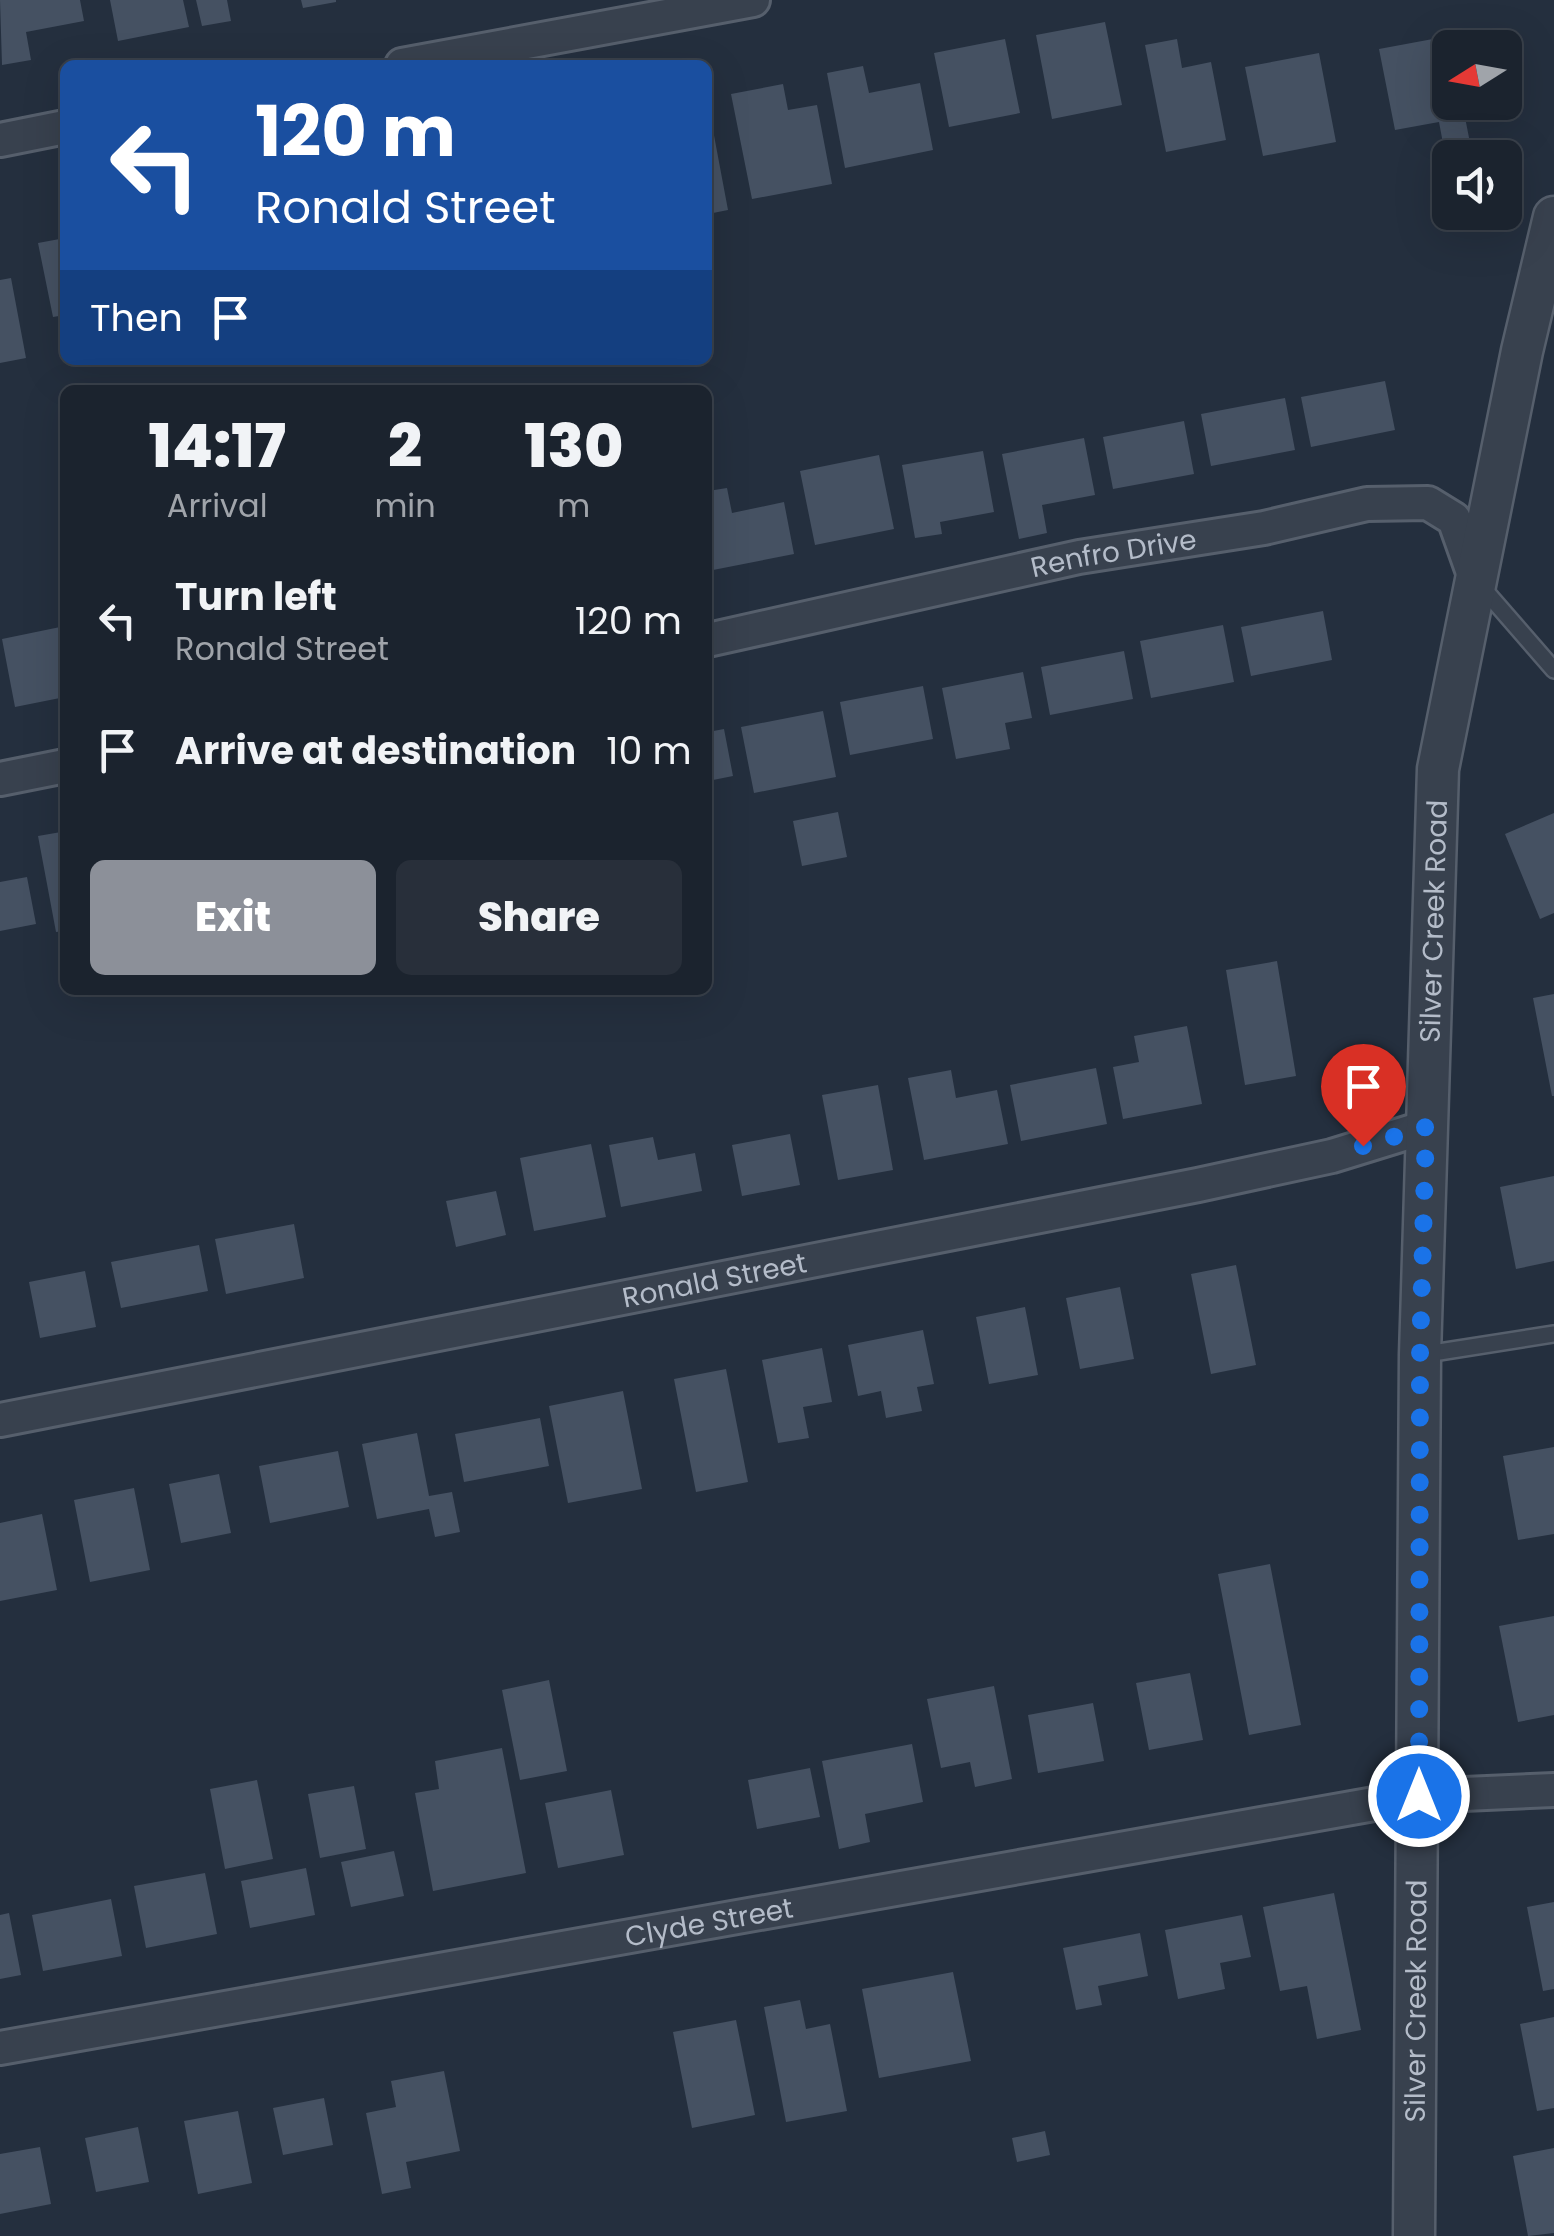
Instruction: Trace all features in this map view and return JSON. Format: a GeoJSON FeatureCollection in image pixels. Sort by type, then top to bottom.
{"type":"FeatureCollection","features":[{"type":"Feature","properties":{"kind":"street"},"geometry":{"type":"LineString","coordinates":[[429,60],[753,0]]}},
{"type":"Feature","properties":{"kind":"street"},"geometry":{"type":"LineString","coordinates":[[0,140],[60,129]]}},
{"type":"Feature","properties":{"kind":"street","name":"Silver Creek Road"},"geometry":{"type":"LineString","coordinates":[[1414,2236],[1420,1355],[1438,769],[1522,351],[1554,217]]}},
{"type":"Feature","properties":{"kind":"street","name":"Renfro Drive"},"geometry":{"type":"LineString","coordinates":[[712,639],[1080,557],[1264,528],[1368,504],[1428,504],[1454,518],[1476,580]]}},
{"type":"Feature","properties":{"kind":"street"},"geometry":{"type":"LineString","coordinates":[[0,779],[60,767]]}},
{"type":"Feature","properties":{"kind":"street","name":"Ronald Street"},"geometry":{"type":"LineString","coordinates":[[0,1420],[1198,1185],[1332,1156],[1426,1127]]}},
{"type":"Feature","properties":{"kind":"street","name":"Clyde Street"},"geometry":{"type":"LineString","coordinates":[[0,2048],[1419,1796],[1554,1790]]}},
{"type":"Feature","properties":{"kind":"lane"},"geometry":{"type":"LineString","coordinates":[[1476,580],[1554,670]]}},
{"type":"Feature","properties":{"kind":"lane"},"geometry":{"type":"LineString","coordinates":[[1420,1355],[1554,1334]]}},
{"type":"Feature","properties":{"kind":"building"},"geometry":{"type":"Polygon","coordinates":[[[0,0],[80,0],[84,21],[26,32],[31,60],[2,65],[0,0]]]}},
{"type":"Feature","properties":{"kind":"building"},"geometry":{"type":"Polygon","coordinates":[[[110,0],[183,0],[189,27],[118,41],[110,0]]]}},
{"type":"Feature","properties":{"kind":"building"},"geometry":{"type":"Polygon","coordinates":[[[196,0],[227,0],[231,21],[202,26],[196,0]]]}},
{"type":"Feature","properties":{"kind":"building"},"geometry":{"type":"Polygon","coordinates":[[[301,0],[336,0],[336,2],[303,8],[301,0]]]}},
{"type":"Feature","properties":{"kind":"building"},"geometry":{"type":"Polygon","coordinates":[[[1105,22],[1122,105],[1052,119],[1036,35],[1105,22]]]}},
{"type":"Feature","properties":{"kind":"building"},"geometry":{"type":"Polygon","coordinates":[[[1005,39],[1020,113],[949,127],[934,53],[1005,39]]]}},
{"type":"Feature","properties":{"kind":"building"},"geometry":{"type":"Polygon","coordinates":[[[1177,39],[1182,68],[1211,62],[1226,140],[1166,152],[1145,45],[1177,39]]]}},
{"type":"Feature","properties":{"kind":"building"},"geometry":{"type":"Polygon","coordinates":[[[1432,39],[1432,120],[1466,120],[1469,140],[1442,140],[1439,122],[1395,130],[1379,49],[1432,39]]]}},
{"type":"Feature","properties":{"kind":"building"},"geometry":{"type":"Polygon","coordinates":[[[1319,53],[1336,142],[1263,156],[1245,67],[1319,53]]]}},
{"type":"Feature","properties":{"kind":"building"},"geometry":{"type":"Polygon","coordinates":[[[863,66],[869,93],[920,83],[933,150],[845,168],[827,73],[863,66]]]}},
{"type":"Feature","properties":{"kind":"building"},"geometry":{"type":"Polygon","coordinates":[[[783,84],[788,110],[817,105],[832,184],[752,199],[731,94],[783,84]]]}},
{"type":"Feature","properties":{"kind":"building"},"geometry":{"type":"Polygon","coordinates":[[[712,130],[728,210],[712,213],[712,130]]]}},
{"type":"Feature","properties":{"kind":"building"},"geometry":{"type":"Polygon","coordinates":[[[60,239],[60,316],[53,317],[38,243],[60,239]]]}},
{"type":"Feature","properties":{"kind":"building"},"geometry":{"type":"Polygon","coordinates":[[[11,278],[26,358],[0,363],[0,280],[11,278]]]}},
{"type":"Feature","properties":{"kind":"building"},"geometry":{"type":"Polygon","coordinates":[[[1385,381],[1395,430],[1311,447],[1301,397],[1385,381]]]}},
{"type":"Feature","properties":{"kind":"building"},"geometry":{"type":"Polygon","coordinates":[[[1285,398],[1295,450],[1211,466],[1201,414],[1285,398]]]}},
{"type":"Feature","properties":{"kind":"building"},"geometry":{"type":"Polygon","coordinates":[[[1184,421],[1194,474],[1113,489],[1103,437],[1184,421]]]}},
{"type":"Feature","properties":{"kind":"building"},"geometry":{"type":"Polygon","coordinates":[[[1084,438],[1095,495],[1042,505],[1047,533],[1019,539],[1002,454],[1084,438]]]}},
{"type":"Feature","properties":{"kind":"building"},"geometry":{"type":"Polygon","coordinates":[[[983,451],[994,512],[940,522],[942,534],[915,538],[902,465],[983,451]]]}},
{"type":"Feature","properties":{"kind":"building"},"geometry":{"type":"Polygon","coordinates":[[[879,455],[894,529],[815,545],[800,471],[879,455]]]}},
{"type":"Feature","properties":{"kind":"building"},"geometry":{"type":"Polygon","coordinates":[[[727,488],[732,513],[784,502],[794,554],[713,570],[712,490],[727,488]]]}},
{"type":"Feature","properties":{"kind":"building"},"geometry":{"type":"Polygon","coordinates":[[[1323,611],[1332,660],[1251,676],[1241,627],[1323,611]]]}},
{"type":"Feature","properties":{"kind":"building"},"geometry":{"type":"Polygon","coordinates":[[[1223,625],[1234,682],[1151,698],[1140,641],[1223,625]]]}},
{"type":"Feature","properties":{"kind":"building"},"geometry":{"type":"Polygon","coordinates":[[[60,627],[60,698],[15,707],[2,639],[60,627]]]}},
{"type":"Feature","properties":{"kind":"building"},"geometry":{"type":"Polygon","coordinates":[[[1124,651],[1133,699],[1050,715],[1041,667],[1124,651]]]}},
{"type":"Feature","properties":{"kind":"building"},"geometry":{"type":"Polygon","coordinates":[[[1023,672],[1032,718],[1005,723],[1010,749],[956,759],[942,688],[1023,672]]]}},
{"type":"Feature","properties":{"kind":"building"},"geometry":{"type":"Polygon","coordinates":[[[923,686],[933,739],[850,755],[840,702],[923,686]]]}},
{"type":"Feature","properties":{"kind":"building"},"geometry":{"type":"Polygon","coordinates":[[[823,711],[836,777],[754,793],[741,727],[823,711]]]}},
{"type":"Feature","properties":{"kind":"building"},"geometry":{"type":"Polygon","coordinates":[[[724,729],[733,776],[712,780],[712,731],[724,729]]]}},
{"type":"Feature","properties":{"kind":"building"},"geometry":{"type":"Polygon","coordinates":[[[838,812],[847,857],[802,866],[793,821],[838,812]]]}},
{"type":"Feature","properties":{"kind":"building"},"geometry":{"type":"Polygon","coordinates":[[[1554,813],[1554,913],[1540,919],[1505,834],[1554,813]]]}},
{"type":"Feature","properties":{"kind":"building"},"geometry":{"type":"Polygon","coordinates":[[[60,832],[60,932],[56,932],[38,836],[60,832]]]}},
{"type":"Feature","properties":{"kind":"building"},"geometry":{"type":"Polygon","coordinates":[[[27,877],[36,924],[0,931],[0,882],[27,877]]]}},
{"type":"Feature","properties":{"kind":"building"},"geometry":{"type":"Polygon","coordinates":[[[1277,961],[1296,1076],[1245,1085],[1226,970],[1277,961]]]}},
{"type":"Feature","properties":{"kind":"building"},"geometry":{"type":"Polygon","coordinates":[[[1554,994],[1554,1096],[1552,1096],[1533,998],[1554,994]]]}},
{"type":"Feature","properties":{"kind":"building"},"geometry":{"type":"Polygon","coordinates":[[[1187,1026],[1202,1104],[1123,1119],[1113,1067],[1139,1062],[1134,1036],[1187,1026]]]}},
{"type":"Feature","properties":{"kind":"building"},"geometry":{"type":"Polygon","coordinates":[[[1096,1068],[1107,1124],[1021,1141],[1010,1085],[1096,1068]]]}},
{"type":"Feature","properties":{"kind":"building"},"geometry":{"type":"Polygon","coordinates":[[[951,1070],[956,1098],[997,1090],[1008,1144],[924,1160],[908,1078],[951,1070]]]}},
{"type":"Feature","properties":{"kind":"building"},"geometry":{"type":"Polygon","coordinates":[[[878,1085],[893,1170],[838,1180],[822,1095],[878,1085]]]}},
{"type":"Feature","properties":{"kind":"building"},"geometry":{"type":"Polygon","coordinates":[[[790,1134],[800,1185],[742,1196],[732,1145],[790,1134]]]}},
{"type":"Feature","properties":{"kind":"building"},"geometry":{"type":"Polygon","coordinates":[[[653,1137],[658,1160],[695,1153],[702,1191],[621,1207],[609,1145],[653,1137]]]}},
{"type":"Feature","properties":{"kind":"building"},"geometry":{"type":"Polygon","coordinates":[[[591,1144],[606,1217],[534,1231],[520,1158],[591,1144]]]}},
{"type":"Feature","properties":{"kind":"building"},"geometry":{"type":"Polygon","coordinates":[[[1554,1176],[1554,1261],[1516,1269],[1500,1187],[1554,1176]]]}},
{"type":"Feature","properties":{"kind":"building"},"geometry":{"type":"Polygon","coordinates":[[[496,1191],[506,1235],[456,1247],[446,1201],[496,1191]]]}},
{"type":"Feature","properties":{"kind":"building"},"geometry":{"type":"Polygon","coordinates":[[[294,1224],[304,1278],[226,1294],[215,1239],[294,1224]]]}},
{"type":"Feature","properties":{"kind":"building"},"geometry":{"type":"Polygon","coordinates":[[[199,1245],[208,1291],[121,1308],[111,1262],[199,1245]]]}},
{"type":"Feature","properties":{"kind":"building"},"geometry":{"type":"Polygon","coordinates":[[[1236,1265],[1256,1365],[1211,1374],[1191,1274],[1236,1265]]]}},
{"type":"Feature","properties":{"kind":"building"},"geometry":{"type":"Polygon","coordinates":[[[85,1271],[96,1327],[40,1338],[29,1282],[85,1271]]]}},
{"type":"Feature","properties":{"kind":"building"},"geometry":{"type":"Polygon","coordinates":[[[1120,1287],[1134,1359],[1080,1369],[1066,1298],[1120,1287]]]}},
{"type":"Feature","properties":{"kind":"building"},"geometry":{"type":"Polygon","coordinates":[[[1025,1307],[1038,1375],[989,1384],[976,1317],[1025,1307]]]}},
{"type":"Feature","properties":{"kind":"building"},"geometry":{"type":"Polygon","coordinates":[[[923,1330],[934,1384],[917,1387],[922,1411],[886,1418],[881,1391],[858,1396],[848,1345],[923,1330]]]}},
{"type":"Feature","properties":{"kind":"building"},"geometry":{"type":"Polygon","coordinates":[[[822,1348],[832,1402],[803,1407],[809,1438],[778,1443],[762,1360],[822,1348]]]}},
{"type":"Feature","properties":{"kind":"building"},"geometry":{"type":"Polygon","coordinates":[[[726,1369],[748,1482],[696,1492],[674,1379],[726,1369]]]}},
{"type":"Feature","properties":{"kind":"building"},"geometry":{"type":"Polygon","coordinates":[[[623,1391],[642,1489],[568,1503],[549,1406],[623,1391]]]}},
{"type":"Feature","properties":{"kind":"building"},"geometry":{"type":"Polygon","coordinates":[[[540,1418],[549,1466],[464,1482],[455,1434],[540,1418]]]}},
{"type":"Feature","properties":{"kind":"building"},"geometry":{"type":"Polygon","coordinates":[[[417,1433],[429,1496],[452,1492],[460,1532],[435,1537],[429,1509],[377,1519],[362,1444],[417,1433]]]}},
{"type":"Feature","properties":{"kind":"building"},"geometry":{"type":"Polygon","coordinates":[[[1554,1447],[1554,1534],[1518,1540],[1503,1456],[1554,1447]]]}},
{"type":"Feature","properties":{"kind":"building"},"geometry":{"type":"Polygon","coordinates":[[[338,1451],[349,1507],[270,1523],[259,1466],[338,1451]]]}},
{"type":"Feature","properties":{"kind":"building"},"geometry":{"type":"Polygon","coordinates":[[[219,1474],[231,1533],[181,1543],[169,1484],[219,1474]]]}},
{"type":"Feature","properties":{"kind":"building"},"geometry":{"type":"Polygon","coordinates":[[[134,1488],[150,1570],[90,1582],[74,1500],[134,1488]]]}},
{"type":"Feature","properties":{"kind":"building"},"geometry":{"type":"Polygon","coordinates":[[[42,1514],[57,1590],[0,1601],[0,1523],[42,1514]]]}},
{"type":"Feature","properties":{"kind":"building"},"geometry":{"type":"Polygon","coordinates":[[[1270,1564],[1301,1725],[1249,1735],[1218,1574],[1270,1564]]]}},
{"type":"Feature","properties":{"kind":"building"},"geometry":{"type":"Polygon","coordinates":[[[1554,1616],[1554,1715],[1518,1722],[1499,1626],[1554,1616]]]}},
{"type":"Feature","properties":{"kind":"building"},"geometry":{"type":"Polygon","coordinates":[[[1190,1673],[1203,1740],[1149,1750],[1136,1683],[1190,1673]]]}},
{"type":"Feature","properties":{"kind":"building"},"geometry":{"type":"Polygon","coordinates":[[[549,1680],[567,1771],[520,1780],[502,1690],[549,1680]]]}},
{"type":"Feature","properties":{"kind":"building"},"geometry":{"type":"Polygon","coordinates":[[[994,1686],[1012,1779],[975,1787],[970,1762],[941,1768],[927,1699],[994,1686]]]}},
{"type":"Feature","properties":{"kind":"building"},"geometry":{"type":"Polygon","coordinates":[[[1093,1703],[1104,1761],[1038,1773],[1028,1715],[1093,1703]]]}},
{"type":"Feature","properties":{"kind":"building"},"geometry":{"type":"Polygon","coordinates":[[[912,1744],[923,1802],[865,1814],[870,1842],[839,1849],[822,1761],[912,1744]]]}},
{"type":"Feature","properties":{"kind":"building"},"geometry":{"type":"Polygon","coordinates":[[[502,1748],[526,1873],[433,1891],[415,1793],[439,1789],[435,1761],[502,1748]]]}},
{"type":"Feature","properties":{"kind":"building"},"geometry":{"type":"Polygon","coordinates":[[[810,1768],[820,1817],[757,1829],[748,1780],[810,1768]]]}},
{"type":"Feature","properties":{"kind":"building"},"geometry":{"type":"Polygon","coordinates":[[[257,1780],[273,1859],[225,1869],[210,1789],[257,1780]]]}},
{"type":"Feature","properties":{"kind":"building"},"geometry":{"type":"Polygon","coordinates":[[[354,1786],[366,1849],[320,1858],[308,1794],[354,1786]]]}},
{"type":"Feature","properties":{"kind":"building"},"geometry":{"type":"Polygon","coordinates":[[[611,1790],[624,1855],[558,1868],[545,1803],[611,1790]]]}},
{"type":"Feature","properties":{"kind":"building"},"geometry":{"type":"Polygon","coordinates":[[[394,1851],[404,1896],[351,1907],[341,1862],[394,1851]]]}},
{"type":"Feature","properties":{"kind":"building"},"geometry":{"type":"Polygon","coordinates":[[[306,1868],[315,1915],[250,1928],[241,1881],[306,1868]]]}},
{"type":"Feature","properties":{"kind":"building"},"geometry":{"type":"Polygon","coordinates":[[[205,1873],[217,1934],[146,1948],[134,1886],[205,1873]]]}},
{"type":"Feature","properties":{"kind":"building"},"geometry":{"type":"Polygon","coordinates":[[[1334,1893],[1361,2030],[1317,2039],[1307,1986],[1280,1991],[1263,1907],[1334,1893]]]}},
{"type":"Feature","properties":{"kind":"building"},"geometry":{"type":"Polygon","coordinates":[[[111,1899],[122,1956],[43,1971],[32,1915],[111,1899]]]}},
{"type":"Feature","properties":{"kind":"building"},"geometry":{"type":"Polygon","coordinates":[[[1554,1902],[1554,1989],[1543,1991],[1527,1907],[1554,1902]]]}},
{"type":"Feature","properties":{"kind":"building"},"geometry":{"type":"Polygon","coordinates":[[[9,1913],[21,1975],[0,1979],[0,1915],[9,1913]]]}},
{"type":"Feature","properties":{"kind":"building"},"geometry":{"type":"Polygon","coordinates":[[[1242,1915],[1251,1957],[1220,1963],[1225,1989],[1178,1999],[1165,1930],[1242,1915]]]}},
{"type":"Feature","properties":{"kind":"building"},"geometry":{"type":"Polygon","coordinates":[[[1140,1933],[1148,1976],[1098,1986],[1102,2005],[1076,2010],[1063,1948],[1140,1933]]]}},
{"type":"Feature","properties":{"kind":"building"},"geometry":{"type":"Polygon","coordinates":[[[953,1972],[971,2061],[879,2078],[862,1989],[953,1972]]]}},
{"type":"Feature","properties":{"kind":"building"},"geometry":{"type":"Polygon","coordinates":[[[800,2000],[806,2029],[830,2024],[847,2111],[786,2122],[764,2007],[800,2000]]]}},
{"type":"Feature","properties":{"kind":"building"},"geometry":{"type":"Polygon","coordinates":[[[1554,2017],[1554,2108],[1537,2111],[1520,2024],[1554,2017]]]}},
{"type":"Feature","properties":{"kind":"building"},"geometry":{"type":"Polygon","coordinates":[[[736,2020],[755,2115],[692,2128],[673,2032],[736,2020]]]}},
{"type":"Feature","properties":{"kind":"building"},"geometry":{"type":"Polygon","coordinates":[[[444,2071],[460,2151],[406,2162],[411,2188],[382,2194],[366,2113],[396,2107],[391,2081],[444,2071]]]}},
{"type":"Feature","properties":{"kind":"building"},"geometry":{"type":"Polygon","coordinates":[[[324,2098],[333,2145],[283,2155],[273,2108],[324,2098]]]}},
{"type":"Feature","properties":{"kind":"building"},"geometry":{"type":"Polygon","coordinates":[[[238,2111],[252,2183],[198,2194],[184,2121],[238,2111]]]}},
{"type":"Feature","properties":{"kind":"building"},"geometry":{"type":"Polygon","coordinates":[[[138,2127],[149,2182],[96,2192],[85,2138],[138,2127]]]}},
{"type":"Feature","properties":{"kind":"building"},"geometry":{"type":"Polygon","coordinates":[[[1045,2131],[1050,2155],[1017,2162],[1012,2138],[1045,2131]]]}},
{"type":"Feature","properties":{"kind":"building"},"geometry":{"type":"Polygon","coordinates":[[[40,2147],[51,2204],[0,2214],[0,2154],[40,2147]]]}},
{"type":"Feature","properties":{"kind":"building"},"geometry":{"type":"Polygon","coordinates":[[[1554,2148],[1554,2233],[1528,2236],[1513,2156],[1554,2148]]]}},
{"type":"Feature","properties":{"kind":"route"},"geometry":{"type":"LineString","coordinates":[[1363,1146],[1426,1127],[1420,1355],[1419,1796]]}}]}
